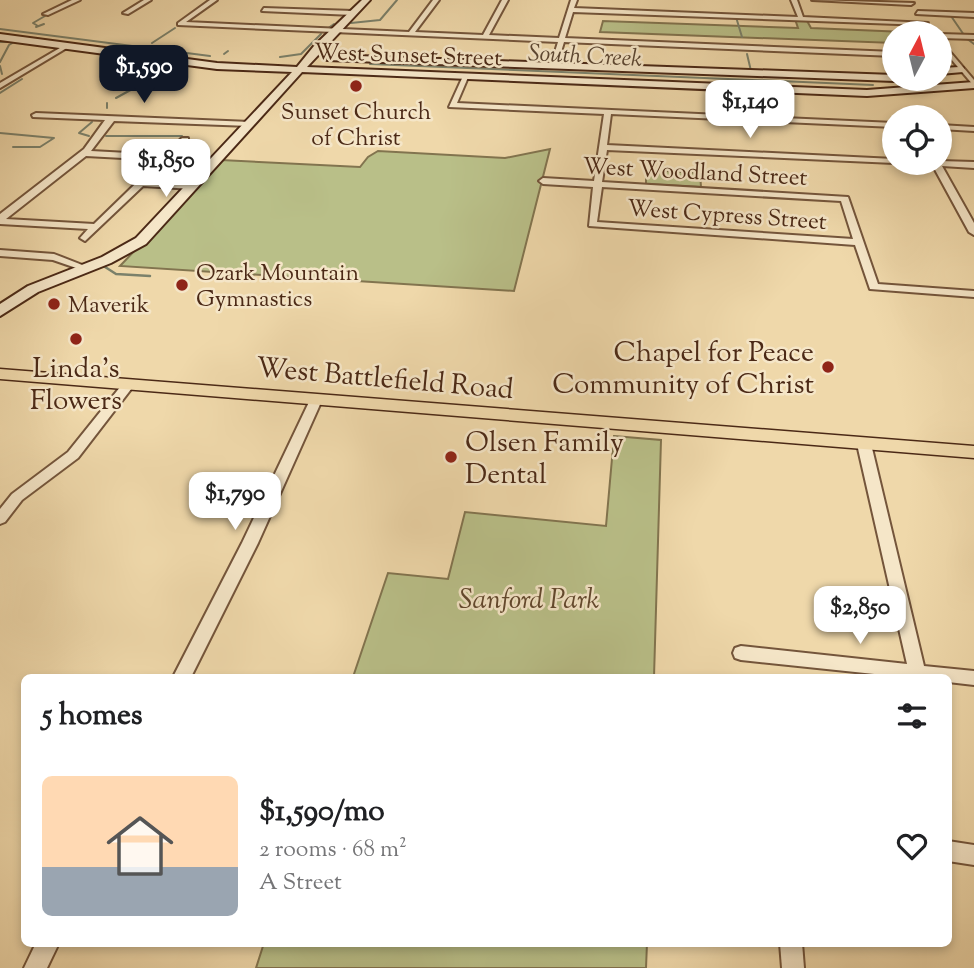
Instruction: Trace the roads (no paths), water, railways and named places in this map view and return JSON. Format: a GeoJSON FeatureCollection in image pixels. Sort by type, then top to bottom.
{"type":"FeatureCollection","features":[{"type":"Feature","properties":{"kind":"main road"},"geometry":{"type":"LineString","coordinates":[[0,311],[27,291],[121,254],[141,241],[366,0]]}},
{"type":"Feature","properties":{"kind":"main road","name":"West Sunset Street"},"geometry":{"type":"LineString","coordinates":[[0,37],[217,66],[360,57],[848,78],[882,77]]}},
{"type":"Feature","properties":{"kind":"main road"},"geometry":{"type":"LineString","coordinates":[[307,61],[325,42]]}},
{"type":"Feature","properties":{"kind":"main road","name":"West Sunset Street"},"geometry":{"type":"LineString","coordinates":[[307,61],[466,75],[867,93],[973,83]]}},
{"type":"Feature","properties":{"kind":"main road"},"geometry":{"type":"LineString","coordinates":[[952,70],[960,69]]}},
{"type":"Feature","properties":{"kind":"main road"},"geometry":{"type":"LineString","coordinates":[[952,81],[973,83]]}},
{"type":"Feature","properties":{"kind":"main road","name":"West Battlefield Road"},"geometry":{"type":"LineString","coordinates":[[0,374],[974,452]]}},
{"type":"Feature","properties":{"kind":"street"},"geometry":{"type":"LineString","coordinates":[[46,14],[77,0]]}},
{"type":"Feature","properties":{"kind":"street"},"geometry":{"type":"LineString","coordinates":[[126,13],[148,0]]}},
{"type":"Feature","properties":{"kind":"street"},"geometry":{"type":"LineString","coordinates":[[214,0],[180,24],[882,54]]}},
{"type":"Feature","properties":{"kind":"street"},"geometry":{"type":"LineString","coordinates":[[276,0],[264,10],[353,13]]}},
{"type":"Feature","properties":{"kind":"street"},"geometry":{"type":"LineString","coordinates":[[410,35],[436,0]]}},
{"type":"Feature","properties":{"kind":"street"},"geometry":{"type":"LineString","coordinates":[[484,38],[505,0]]}},
{"type":"Feature","properties":{"kind":"street"},"geometry":{"type":"LineString","coordinates":[[554,65],[574,0]]}},
{"type":"Feature","properties":{"kind":"street"},"geometry":{"type":"LineString","coordinates":[[794,0],[801,18]]}},
{"type":"Feature","properties":{"kind":"street"},"geometry":{"type":"LineString","coordinates":[[815,0],[909,2],[924,21]]}},
{"type":"Feature","properties":{"kind":"street"},"geometry":{"type":"LineString","coordinates":[[571,10],[882,21]]}},
{"type":"Feature","properties":{"kind":"street"},"geometry":{"type":"LineString","coordinates":[[918,13],[974,15]]}},
{"type":"Feature","properties":{"kind":"street"},"geometry":{"type":"LineString","coordinates":[[285,35],[292,29]]}},
{"type":"Feature","properties":{"kind":"street"},"geometry":{"type":"LineString","coordinates":[[952,36],[974,37]]}},
{"type":"Feature","properties":{"kind":"street"},"geometry":{"type":"LineString","coordinates":[[0,86],[67,46]]}},
{"type":"Feature","properties":{"kind":"street"},"geometry":{"type":"LineString","coordinates":[[952,58],[973,83]]}},
{"type":"Feature","properties":{"kind":"street"},"geometry":{"type":"LineString","coordinates":[[466,75],[452,105],[882,124]]}},
{"type":"Feature","properties":{"kind":"street"},"geometry":{"type":"LineString","coordinates":[[598,185],[608,112]]}},
{"type":"Feature","properties":{"kind":"street"},"geometry":{"type":"LineString","coordinates":[[36,115],[250,124]]}},
{"type":"Feature","properties":{"kind":"street"},"geometry":{"type":"LineString","coordinates":[[0,220],[84,153],[94,143],[102,126],[112,118]]}},
{"type":"Feature","properties":{"kind":"street"},"geometry":{"type":"LineString","coordinates":[[952,128],[974,129]]}},
{"type":"Feature","properties":{"kind":"street"},"geometry":{"type":"LineString","coordinates":[[85,238],[185,141]]}},
{"type":"Feature","properties":{"kind":"street"},"geometry":{"type":"LineString","coordinates":[[605,147],[882,160]]}},
{"type":"Feature","properties":{"kind":"street"},"geometry":{"type":"LineString","coordinates":[[84,153],[167,158]]}},
{"type":"Feature","properties":{"kind":"street"},"geometry":{"type":"LineString","coordinates":[[952,164],[974,165]]}},
{"type":"Feature","properties":{"kind":"street"},"geometry":{"type":"LineString","coordinates":[[944,175],[970,216],[974,232]]}},
{"type":"Feature","properties":{"kind":"street"},"geometry":{"type":"LineString","coordinates":[[144,180],[196,183]]}},
{"type":"Feature","properties":{"kind":"street","name":"West Woodland Street"},"geometry":{"type":"LineString","coordinates":[[543,181],[845,199],[859,242]]}},
{"type":"Feature","properties":{"kind":"street","name":"West Cypress Street"},"geometry":{"type":"LineString","coordinates":[[598,185],[592,223],[859,242]]}},
{"type":"Feature","properties":{"kind":"street"},"geometry":{"type":"LineString","coordinates":[[0,220],[96,227]]}},
{"type":"Feature","properties":{"kind":"street"},"geometry":{"type":"LineString","coordinates":[[859,242],[874,287],[974,293]]}},
{"type":"Feature","properties":{"kind":"street"},"geometry":{"type":"LineString","coordinates":[[0,253],[54,257],[85,268]]}},
{"type":"Feature","properties":{"kind":"street"},"geometry":{"type":"LineString","coordinates":[[0,519],[18,497],[73,455],[129,384]]}},
{"type":"Feature","properties":{"kind":"street"},"geometry":{"type":"LineString","coordinates":[[184,674],[250,543],[316,400]]}},
{"type":"Feature","properties":{"kind":"street"},"geometry":{"type":"LineString","coordinates":[[864,444],[917,671]]}},
{"type":"Feature","properties":{"kind":"street"},"geometry":{"type":"LineString","coordinates":[[741,653],[941,674]]}},
{"type":"Feature","properties":{"kind":"street"},"geometry":{"type":"LineString","coordinates":[[952,675],[974,678]]}},
{"type":"Feature","properties":{"kind":"street"},"geometry":{"type":"LineString","coordinates":[[952,852],[974,855]]}},
{"type":"Feature","properties":{"kind":"street"},"geometry":{"type":"LineString","coordinates":[[35,968],[46,947]]}},
{"type":"Feature","properties":{"kind":"street"},"geometry":{"type":"LineString","coordinates":[[791,947],[793,968]]}},
{"type":"Feature","properties":{"kind":"waterway"},"geometry":{"type":"LineString","coordinates":[[351,23],[380,20],[397,0]]}},
{"type":"Feature","properties":{"kind":"waterway"},"geometry":{"type":"LineString","coordinates":[[38,26],[33,23],[45,16]]}},
{"type":"Feature","properties":{"kind":"waterway"},"geometry":{"type":"LineString","coordinates":[[951,16],[964,35]]}},
{"type":"Feature","properties":{"kind":"waterway"},"geometry":{"type":"LineString","coordinates":[[736,17],[742,37]]}},
{"type":"Feature","properties":{"kind":"waterway"},"geometry":{"type":"LineString","coordinates":[[36,27],[44,24]]}},
{"type":"Feature","properties":{"kind":"waterway"},"geometry":{"type":"LineString","coordinates":[[327,29],[334,24]]}},
{"type":"Feature","properties":{"kind":"waterway"},"geometry":{"type":"LineString","coordinates":[[152,43],[175,28]]}},
{"type":"Feature","properties":{"kind":"waterway","name":"South Creek"},"geometry":{"type":"LineString","coordinates":[[0,29],[210,56]]}},
{"type":"Feature","properties":{"kind":"waterway"},"geometry":{"type":"LineString","coordinates":[[280,57],[301,54],[321,34]]}},
{"type":"Feature","properties":{"kind":"waterway"},"geometry":{"type":"LineString","coordinates":[[966,38],[974,44]]}},
{"type":"Feature","properties":{"kind":"waterway"},"geometry":{"type":"LineString","coordinates":[[0,42],[12,42]]}},
{"type":"Feature","properties":{"kind":"waterway"},"geometry":{"type":"LineString","coordinates":[[0,62],[9,45],[14,42]]}},
{"type":"Feature","properties":{"kind":"waterway","name":"South Creek"},"geometry":{"type":"LineString","coordinates":[[224,54],[228,51]]}},
{"type":"Feature","properties":{"kind":"waterway"},"geometry":{"type":"LineString","coordinates":[[747,54],[751,71]]}},
{"type":"Feature","properties":{"kind":"waterway","name":"South Creek"},"geometry":{"type":"LineString","coordinates":[[370,64],[873,85]]}},
{"type":"Feature","properties":{"kind":"waterway"},"geometry":{"type":"LineString","coordinates":[[116,98],[176,65]]}},
{"type":"Feature","properties":{"kind":"waterway"},"geometry":{"type":"LineString","coordinates":[[0,66],[2,74]]}},
{"type":"Feature","properties":{"kind":"waterway"},"geometry":{"type":"LineString","coordinates":[[0,93],[22,79]]}},
{"type":"Feature","properties":{"kind":"waterway"},"geometry":{"type":"LineString","coordinates":[[107,103],[107,108]]}},
{"type":"Feature","properties":{"kind":"waterway"},"geometry":{"type":"LineString","coordinates":[[89,136],[79,133],[92,122]]}},
{"type":"Feature","properties":{"kind":"waterway"},"geometry":{"type":"LineString","coordinates":[[0,133],[54,138],[40,147],[13,147]]}},
{"type":"Feature","properties":{"kind":"waterway"},"geometry":{"type":"LineString","coordinates":[[106,136],[182,136]]}},
{"type":"Feature","properties":{"kind":"waterway"},"geometry":{"type":"LineString","coordinates":[[102,265],[116,274],[150,276]]}},
{"type":"Feature","properties":{"kind":"place","name":"Sunset Church of Christ"},"geometry":{"type":"Point","coordinates":[356,86]}},
{"type":"Feature","properties":{"kind":"place","name":"Ozark Mountain Gymnastics"},"geometry":{"type":"Point","coordinates":[182,285]}},
{"type":"Feature","properties":{"kind":"place","name":"Maverik"},"geometry":{"type":"Point","coordinates":[54,304]}},
{"type":"Feature","properties":{"kind":"place","name":"Linda's Flowers"},"geometry":{"type":"Point","coordinates":[76,339]}},
{"type":"Feature","properties":{"kind":"place","name":"Chapel for Peace Community of Christ"},"geometry":{"type":"Point","coordinates":[828,367]}},
{"type":"Feature","properties":{"kind":"place","name":"Olsen Family Dental"},"geometry":{"type":"Point","coordinates":[451,457]}},
{"type":"Feature","properties":{"kind":"park label","name":"Sanford Park"},"geometry":{"type":"Point","coordinates":[529,598]}}]}
